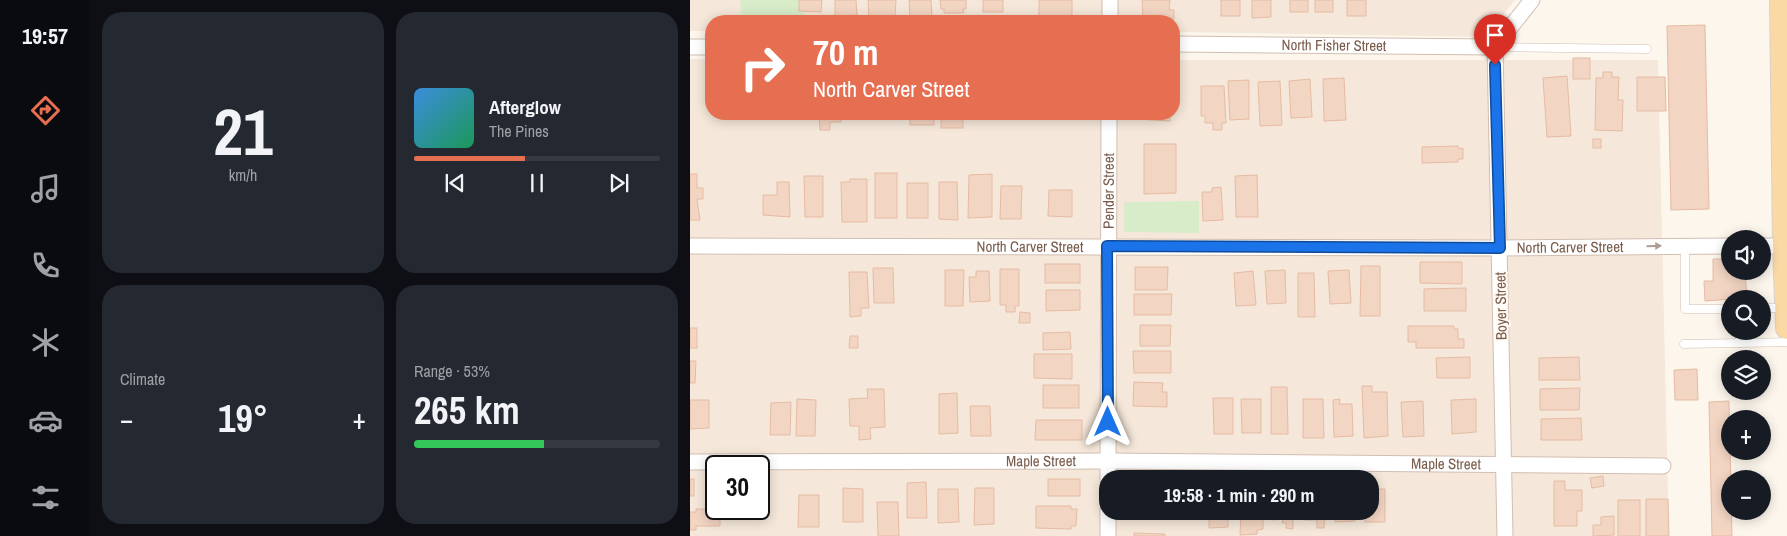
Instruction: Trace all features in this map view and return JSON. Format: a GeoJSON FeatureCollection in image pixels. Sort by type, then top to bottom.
{"type":"FeatureCollection","features":[{"type":"Feature","properties":{"kind":"main road"},"geometry":{"type":"LineString","coordinates":[[1782,0],[1785,143],[1773,246],[1786,309]]}},
{"type":"Feature","properties":{"kind":"street"},"geometry":{"type":"LineString","coordinates":[[1110,0],[1110,15]]}},
{"type":"Feature","properties":{"kind":"street"},"geometry":{"type":"LineString","coordinates":[[1495,47],[1532,0]]}},
{"type":"Feature","properties":{"kind":"street","name":"North Fisher Street"},"geometry":{"type":"LineString","coordinates":[[1180,44],[1495,47]]}},
{"type":"Feature","properties":{"kind":"street"},"geometry":{"type":"LineString","coordinates":[[690,47],[705,47]]}},
{"type":"Feature","properties":{"kind":"street","name":"Boyer Street"},"geometry":{"type":"LineString","coordinates":[[1495,47],[1505,536]]}},
{"type":"Feature","properties":{"kind":"street","name":"Pender Street"},"geometry":{"type":"LineString","coordinates":[[1108,470],[1107,246],[1109,120]]}},
{"type":"Feature","properties":{"kind":"street","name":"North Carver Street"},"geometry":{"type":"LineString","coordinates":[[690,246],[1500,248],[1721,246]]}},
{"type":"Feature","properties":{"kind":"street","name":"Maple Street"},"geometry":{"type":"LineString","coordinates":[[690,462],[1108,461],[1663,466]]}},
{"type":"Feature","properties":{"kind":"street"},"geometry":{"type":"LineString","coordinates":[[1108,520],[1108,536]]}},
{"type":"Feature","properties":{"kind":"lane"},"geometry":{"type":"LineString","coordinates":[[1495,47],[1647,49]]}},
{"type":"Feature","properties":{"kind":"lane"},"geometry":{"type":"LineString","coordinates":[[1685,246],[1685,308],[1721,309]]}},
{"type":"Feature","properties":{"kind":"lane"},"geometry":{"type":"LineString","coordinates":[[1771,308],[1786,309]]}},
{"type":"Feature","properties":{"kind":"lane"},"geometry":{"type":"LineString","coordinates":[[1684,344],[1787,342]]}},
{"type":"Feature","properties":{"kind":"shaded area"},"geometry":{"type":"Polygon","coordinates":[[[690,0],[740,0],[741,15],[705,15],[705,31],[690,31],[690,0]]]}},
{"type":"Feature","properties":{"kind":"shaded area"},"geometry":{"type":"Polygon","coordinates":[[[804,0],[1515,0],[1485,37],[1180,32],[1180,15],[805,15],[804,0]]]}},
{"type":"Feature","properties":{"kind":"shaded area"},"geometry":{"type":"Polygon","coordinates":[[[690,59],[705,59],[705,120],[1180,120],[1180,60],[1658,60],[1669,536],[690,536],[690,59]]]}},
{"type":"Feature","properties":{"kind":"green space"},"geometry":{"type":"Polygon","coordinates":[[[740,0],[804,0],[805,15],[741,15],[740,0]]]}},
{"type":"Feature","properties":{"kind":"green space"},"geometry":{"type":"Polygon","coordinates":[[[1199,201],[1199,233],[1124,232],[1124,202],[1199,201]]]}},
{"type":"Feature","properties":{"kind":"building"},"geometry":{"type":"Polygon","coordinates":[[[799,0],[822,0],[821,12],[799,11],[799,0]]]}},
{"type":"Feature","properties":{"kind":"building"},"geometry":{"type":"Polygon","coordinates":[[[835,0],[856,0],[857,15],[835,15],[835,0]]]}},
{"type":"Feature","properties":{"kind":"building"},"geometry":{"type":"Polygon","coordinates":[[[868,0],[896,0],[895,15],[869,15],[868,0]]]}},
{"type":"Feature","properties":{"kind":"building"},"geometry":{"type":"Polygon","coordinates":[[[909,0],[931,0],[932,15],[910,15],[909,0]]]}},
{"type":"Feature","properties":{"kind":"building"},"geometry":{"type":"Polygon","coordinates":[[[940,0],[966,0],[966,9],[963,9],[964,13],[944,13],[944,9],[941,9],[940,0]]]}},
{"type":"Feature","properties":{"kind":"building"},"geometry":{"type":"Polygon","coordinates":[[[983,0],[1003,0],[1003,12],[983,12],[983,0]]]}},
{"type":"Feature","properties":{"kind":"building"},"geometry":{"type":"Polygon","coordinates":[[[1039,0],[1072,0],[1072,15],[1039,15],[1039,0]]]}},
{"type":"Feature","properties":{"kind":"building"},"geometry":{"type":"Polygon","coordinates":[[[1142,0],[1170,0],[1169,10],[1174,10],[1174,15],[1143,15],[1142,0]]]}},
{"type":"Feature","properties":{"kind":"building"},"geometry":{"type":"Polygon","coordinates":[[[1221,0],[1240,0],[1240,16],[1221,16],[1221,0]]]}},
{"type":"Feature","properties":{"kind":"building"},"geometry":{"type":"Polygon","coordinates":[[[1252,0],[1271,0],[1271,17],[1252,18],[1252,0]]]}},
{"type":"Feature","properties":{"kind":"building"},"geometry":{"type":"Polygon","coordinates":[[[1290,0],[1308,0],[1308,12],[1290,12],[1290,0]]]}},
{"type":"Feature","properties":{"kind":"building"},"geometry":{"type":"Polygon","coordinates":[[[1315,0],[1333,0],[1333,12],[1315,12],[1315,0]]]}},
{"type":"Feature","properties":{"kind":"building"},"geometry":{"type":"Polygon","coordinates":[[[1347,0],[1366,0],[1366,16],[1347,16],[1347,0]]]}},
{"type":"Feature","properties":{"kind":"building"},"geometry":{"type":"Polygon","coordinates":[[[1705,25],[1709,209],[1671,210],[1667,26],[1705,25]]]}},
{"type":"Feature","properties":{"kind":"building"},"geometry":{"type":"Polygon","coordinates":[[[1573,58],[1590,58],[1590,79],[1573,79],[1573,58]]]}},
{"type":"Feature","properties":{"kind":"building"},"geometry":{"type":"Polygon","coordinates":[[[1603,72],[1612,72],[1612,77],[1619,77],[1618,100],[1623,100],[1622,131],[1595,130],[1596,78],[1603,78],[1603,72]]]}},
{"type":"Feature","properties":{"kind":"building"},"geometry":{"type":"Polygon","coordinates":[[[1567,76],[1571,136],[1547,137],[1543,78],[1567,76]]]}},
{"type":"Feature","properties":{"kind":"building"},"geometry":{"type":"Polygon","coordinates":[[[1637,77],[1665,77],[1666,111],[1637,111],[1637,77]]]}},
{"type":"Feature","properties":{"kind":"building"},"geometry":{"type":"Polygon","coordinates":[[[1344,78],[1346,120],[1324,121],[1323,79],[1344,78]]]}},
{"type":"Feature","properties":{"kind":"building"},"geometry":{"type":"Polygon","coordinates":[[[1310,79],[1312,117],[1291,118],[1289,81],[1310,79]]]}},
{"type":"Feature","properties":{"kind":"building"},"geometry":{"type":"Polygon","coordinates":[[[1249,80],[1249,119],[1230,120],[1228,81],[1249,80]]]}},
{"type":"Feature","properties":{"kind":"building"},"geometry":{"type":"Polygon","coordinates":[[[1280,81],[1282,125],[1260,126],[1258,82],[1280,81]]]}},
{"type":"Feature","properties":{"kind":"building"},"geometry":{"type":"Polygon","coordinates":[[[1201,86],[1224,86],[1226,123],[1222,123],[1222,130],[1213,130],[1213,123],[1205,123],[1205,116],[1201,116],[1201,86]]]}},
{"type":"Feature","properties":{"kind":"building"},"geometry":{"type":"Polygon","coordinates":[[[819,120],[841,120],[841,122],[830,122],[830,130],[820,130],[819,120]]]}},
{"type":"Feature","properties":{"kind":"building"},"geometry":{"type":"Polygon","coordinates":[[[910,120],[934,120],[934,125],[910,125],[910,120]]]}},
{"type":"Feature","properties":{"kind":"building"},"geometry":{"type":"Polygon","coordinates":[[[941,120],[963,120],[963,128],[941,128],[941,120]]]}},
{"type":"Feature","properties":{"kind":"building"},"geometry":{"type":"Polygon","coordinates":[[[1593,139],[1601,139],[1601,148],[1593,148],[1593,139]]]}},
{"type":"Feature","properties":{"kind":"building"},"geometry":{"type":"Polygon","coordinates":[[[1144,144],[1176,144],[1176,193],[1144,194],[1144,144]]]}},
{"type":"Feature","properties":{"kind":"building"},"geometry":{"type":"Polygon","coordinates":[[[1458,146],[1459,149],[1463,148],[1463,159],[1458,159],[1458,162],[1422,163],[1422,147],[1458,146]]]}},
{"type":"Feature","properties":{"kind":"building"},"geometry":{"type":"Polygon","coordinates":[[[875,173],[897,173],[897,218],[875,218],[875,173]]]}},
{"type":"Feature","properties":{"kind":"building"},"geometry":{"type":"Polygon","coordinates":[[[690,174],[697,174],[697,188],[703,188],[703,199],[697,199],[700,220],[690,220],[690,174]]]}},
{"type":"Feature","properties":{"kind":"building"},"geometry":{"type":"Polygon","coordinates":[[[992,174],[992,217],[968,218],[969,175],[992,174]]]}},
{"type":"Feature","properties":{"kind":"building"},"geometry":{"type":"Polygon","coordinates":[[[1257,175],[1258,217],[1236,217],[1235,176],[1257,175]]]}},
{"type":"Feature","properties":{"kind":"building"},"geometry":{"type":"Polygon","coordinates":[[[804,176],[823,176],[823,217],[805,217],[804,176]]]}},
{"type":"Feature","properties":{"kind":"building"},"geometry":{"type":"Polygon","coordinates":[[[850,179],[867,179],[867,222],[842,222],[841,182],[850,182],[850,179]]]}},
{"type":"Feature","properties":{"kind":"building"},"geometry":{"type":"Polygon","coordinates":[[[777,182],[789,182],[790,217],[763,215],[763,195],[777,195],[777,182]]]}},
{"type":"Feature","properties":{"kind":"building"},"geometry":{"type":"Polygon","coordinates":[[[939,182],[957,182],[958,220],[939,219],[939,182]]]}},
{"type":"Feature","properties":{"kind":"building"},"geometry":{"type":"Polygon","coordinates":[[[907,183],[928,183],[928,218],[907,218],[907,183]]]}},
{"type":"Feature","properties":{"kind":"building"},"geometry":{"type":"Polygon","coordinates":[[[1001,186],[1022,186],[1021,219],[1000,219],[1001,186]]]}},
{"type":"Feature","properties":{"kind":"building"},"geometry":{"type":"Polygon","coordinates":[[[1221,187],[1223,220],[1203,221],[1202,192],[1212,192],[1212,188],[1221,187]]]}},
{"type":"Feature","properties":{"kind":"building"},"geometry":{"type":"Polygon","coordinates":[[[1049,190],[1072,190],[1072,217],[1048,216],[1049,190]]]}},
{"type":"Feature","properties":{"kind":"building"},"geometry":{"type":"Polygon","coordinates":[[[1713,259],[1721,259],[1721,280],[1746,280],[1746,290],[1721,290],[1721,300],[1705,301],[1704,281],[1713,281],[1713,259]]]}},
{"type":"Feature","properties":{"kind":"building"},"geometry":{"type":"Polygon","coordinates":[[[1420,262],[1462,262],[1462,284],[1420,283],[1420,262]]]}},
{"type":"Feature","properties":{"kind":"building"},"geometry":{"type":"Polygon","coordinates":[[[1045,264],[1080,264],[1080,283],[1045,283],[1045,264]]]}},
{"type":"Feature","properties":{"kind":"building"},"geometry":{"type":"Polygon","coordinates":[[[1361,266],[1380,266],[1380,316],[1360,316],[1361,266]]]}},
{"type":"Feature","properties":{"kind":"building"},"geometry":{"type":"Polygon","coordinates":[[[1135,267],[1168,267],[1167,290],[1135,290],[1135,267]]]}},
{"type":"Feature","properties":{"kind":"building"},"geometry":{"type":"Polygon","coordinates":[[[873,268],[893,268],[894,303],[874,303],[873,268]]]}},
{"type":"Feature","properties":{"kind":"building"},"geometry":{"type":"Polygon","coordinates":[[[1000,269],[1019,269],[1019,306],[1015,306],[1015,312],[1006,312],[1006,305],[1000,305],[1000,269]]]}},
{"type":"Feature","properties":{"kind":"building"},"geometry":{"type":"Polygon","coordinates":[[[945,270],[964,270],[963,306],[945,306],[945,270]]]}},
{"type":"Feature","properties":{"kind":"building"},"geometry":{"type":"Polygon","coordinates":[[[1285,270],[1286,303],[1267,304],[1265,271],[1285,270]]]}},
{"type":"Feature","properties":{"kind":"building"},"geometry":{"type":"Polygon","coordinates":[[[1349,270],[1351,303],[1330,304],[1328,271],[1349,270]]]}},
{"type":"Feature","properties":{"kind":"building"},"geometry":{"type":"Polygon","coordinates":[[[976,271],[989,271],[990,301],[970,302],[969,277],[976,277],[976,271]]]}},
{"type":"Feature","properties":{"kind":"building"},"geometry":{"type":"Polygon","coordinates":[[[1253,271],[1256,305],[1236,306],[1234,273],[1253,271]]]}},
{"type":"Feature","properties":{"kind":"building"},"geometry":{"type":"Polygon","coordinates":[[[849,272],[867,272],[869,308],[861,308],[861,316],[850,317],[849,272]]]}},
{"type":"Feature","properties":{"kind":"building"},"geometry":{"type":"Polygon","coordinates":[[[1298,273],[1314,273],[1315,317],[1298,317],[1298,273]]]}},
{"type":"Feature","properties":{"kind":"building"},"geometry":{"type":"Polygon","coordinates":[[[1466,288],[1466,311],[1424,311],[1424,289],[1466,288]]]}},
{"type":"Feature","properties":{"kind":"building"},"geometry":{"type":"Polygon","coordinates":[[[1046,290],[1080,290],[1080,310],[1046,311],[1046,290]]]}},
{"type":"Feature","properties":{"kind":"building"},"geometry":{"type":"Polygon","coordinates":[[[1134,294],[1172,294],[1171,315],[1134,315],[1134,294]]]}},
{"type":"Feature","properties":{"kind":"building"},"geometry":{"type":"Polygon","coordinates":[[[1020,312],[1030,313],[1030,323],[1019,323],[1020,312]]]}},
{"type":"Feature","properties":{"kind":"building"},"geometry":{"type":"Polygon","coordinates":[[[1140,325],[1171,325],[1170,346],[1140,346],[1140,325]]]}},
{"type":"Feature","properties":{"kind":"building"},"geometry":{"type":"Polygon","coordinates":[[[1408,326],[1454,326],[1454,329],[1458,329],[1458,339],[1464,339],[1464,348],[1416,348],[1416,342],[1408,342],[1408,326]]]}},
{"type":"Feature","properties":{"kind":"building"},"geometry":{"type":"Polygon","coordinates":[[[690,328],[697,328],[697,348],[690,348],[690,328]]]}},
{"type":"Feature","properties":{"kind":"building"},"geometry":{"type":"Polygon","coordinates":[[[1070,332],[1071,349],[1043,350],[1043,333],[1070,332]]]}},
{"type":"Feature","properties":{"kind":"building"},"geometry":{"type":"Polygon","coordinates":[[[850,336],[858,336],[858,348],[849,348],[850,336]]]}},
{"type":"Feature","properties":{"kind":"building"},"geometry":{"type":"Polygon","coordinates":[[[1133,351],[1171,351],[1171,373],[1134,373],[1133,351]]]}},
{"type":"Feature","properties":{"kind":"building"},"geometry":{"type":"Polygon","coordinates":[[[1034,354],[1072,354],[1072,379],[1034,378],[1034,354]]]}},
{"type":"Feature","properties":{"kind":"building"},"geometry":{"type":"Polygon","coordinates":[[[1470,357],[1470,378],[1437,378],[1436,358],[1470,357]]]}},
{"type":"Feature","properties":{"kind":"building"},"geometry":{"type":"Polygon","coordinates":[[[1579,357],[1580,380],[1539,380],[1539,358],[1579,357]]]}},
{"type":"Feature","properties":{"kind":"building"},"geometry":{"type":"Polygon","coordinates":[[[690,361],[696,361],[695,383],[690,383],[690,361]]]}},
{"type":"Feature","properties":{"kind":"building"},"geometry":{"type":"Polygon","coordinates":[[[1697,369],[1698,400],[1675,400],[1674,370],[1697,369]]]}},
{"type":"Feature","properties":{"kind":"building"},"geometry":{"type":"Polygon","coordinates":[[[1134,382],[1163,383],[1162,392],[1167,392],[1167,407],[1133,406],[1134,382]]]}},
{"type":"Feature","properties":{"kind":"building"},"geometry":{"type":"Polygon","coordinates":[[[1043,385],[1079,385],[1079,408],[1043,408],[1043,385]]]}},
{"type":"Feature","properties":{"kind":"building"},"geometry":{"type":"Polygon","coordinates":[[[1362,386],[1372,386],[1372,392],[1387,392],[1388,436],[1364,438],[1362,386]]]}},
{"type":"Feature","properties":{"kind":"building"},"geometry":{"type":"Polygon","coordinates":[[[1271,387],[1287,387],[1288,434],[1271,434],[1271,387]]]}},
{"type":"Feature","properties":{"kind":"building"},"geometry":{"type":"Polygon","coordinates":[[[1580,388],[1579,410],[1540,410],[1540,389],[1580,388]]]}},
{"type":"Feature","properties":{"kind":"building"},"geometry":{"type":"Polygon","coordinates":[[[867,389],[884,389],[885,427],[870,428],[871,439],[859,440],[859,426],[850,426],[849,399],[868,398],[867,389]]]}},
{"type":"Feature","properties":{"kind":"building"},"geometry":{"type":"Polygon","coordinates":[[[957,393],[958,433],[939,434],[939,394],[957,393]]]}},
{"type":"Feature","properties":{"kind":"building"},"geometry":{"type":"Polygon","coordinates":[[[1213,398],[1233,398],[1233,434],[1214,434],[1213,398]]]}},
{"type":"Feature","properties":{"kind":"building"},"geometry":{"type":"Polygon","coordinates":[[[797,399],[816,400],[815,436],[796,436],[797,399]]]}},
{"type":"Feature","properties":{"kind":"building"},"geometry":{"type":"Polygon","coordinates":[[[1241,399],[1261,399],[1261,433],[1242,433],[1241,399]]]}},
{"type":"Feature","properties":{"kind":"building"},"geometry":{"type":"Polygon","coordinates":[[[1303,399],[1323,399],[1324,438],[1303,438],[1303,399]]]}},
{"type":"Feature","properties":{"kind":"building"},"geometry":{"type":"Polygon","coordinates":[[[1340,399],[1339,404],[1352,404],[1353,436],[1334,437],[1333,400],[1340,399]]]}},
{"type":"Feature","properties":{"kind":"building"},"geometry":{"type":"Polygon","coordinates":[[[1476,399],[1476,432],[1452,434],[1451,400],[1476,399]]]}},
{"type":"Feature","properties":{"kind":"building"},"geometry":{"type":"Polygon","coordinates":[[[690,400],[709,400],[709,428],[690,429],[690,400]]]}},
{"type":"Feature","properties":{"kind":"building"},"geometry":{"type":"Polygon","coordinates":[[[1423,401],[1424,436],[1403,437],[1401,402],[1423,401]]]}},
{"type":"Feature","properties":{"kind":"building"},"geometry":{"type":"Polygon","coordinates":[[[1729,401],[1729,410],[1721,410],[1721,460],[1730,460],[1731,470],[1721,470],[1721,520],[1732,520],[1732,536],[1712,536],[1709,402],[1729,401]]]}},
{"type":"Feature","properties":{"kind":"building"},"geometry":{"type":"Polygon","coordinates":[[[791,402],[790,435],[770,435],[771,403],[791,402]]]}},
{"type":"Feature","properties":{"kind":"building"},"geometry":{"type":"Polygon","coordinates":[[[970,406],[990,406],[991,436],[971,436],[970,406]]]}},
{"type":"Feature","properties":{"kind":"building"},"geometry":{"type":"Polygon","coordinates":[[[1581,418],[1582,440],[1541,440],[1541,419],[1581,418]]]}},
{"type":"Feature","properties":{"kind":"building"},"geometry":{"type":"Polygon","coordinates":[[[1036,420],[1082,420],[1082,440],[1035,440],[1036,420]]]}},
{"type":"Feature","properties":{"kind":"building"},"geometry":{"type":"Polygon","coordinates":[[[1603,476],[1604,486],[1592,488],[1590,478],[1603,476]]]}},
{"type":"Feature","properties":{"kind":"building"},"geometry":{"type":"Polygon","coordinates":[[[690,479],[694,479],[694,496],[690,496],[690,479]]]}},
{"type":"Feature","properties":{"kind":"building"},"geometry":{"type":"Polygon","coordinates":[[[1048,479],[1080,479],[1080,496],[1048,496],[1048,479]]]}},
{"type":"Feature","properties":{"kind":"building"},"geometry":{"type":"Polygon","coordinates":[[[1554,481],[1565,481],[1565,490],[1582,490],[1582,511],[1577,511],[1577,526],[1554,526],[1554,481]]]}},
{"type":"Feature","properties":{"kind":"building"},"geometry":{"type":"Polygon","coordinates":[[[926,482],[927,518],[907,518],[907,483],[926,482]]]}},
{"type":"Feature","properties":{"kind":"building"},"geometry":{"type":"Polygon","coordinates":[[[843,488],[863,489],[863,522],[843,522],[843,488]]]}},
{"type":"Feature","properties":{"kind":"building"},"geometry":{"type":"Polygon","coordinates":[[[975,488],[994,488],[994,524],[974,525],[975,488]]]}},
{"type":"Feature","properties":{"kind":"building"},"geometry":{"type":"Polygon","coordinates":[[[938,489],[958,489],[959,522],[938,523],[938,489]]]}},
{"type":"Feature","properties":{"kind":"building"},"geometry":{"type":"Polygon","coordinates":[[[1379,489],[1385,489],[1385,522],[1365,522],[1365,520],[1379,520],[1379,489]]]}},
{"type":"Feature","properties":{"kind":"building"},"geometry":{"type":"Polygon","coordinates":[[[799,495],[819,495],[819,527],[798,527],[799,495]]]}},
{"type":"Feature","properties":{"kind":"building"},"geometry":{"type":"Polygon","coordinates":[[[1646,499],[1668,499],[1669,536],[1646,536],[1646,499]]]}},
{"type":"Feature","properties":{"kind":"building"},"geometry":{"type":"Polygon","coordinates":[[[1618,500],[1640,500],[1640,536],[1618,536],[1618,500]]]}},
{"type":"Feature","properties":{"kind":"building"},"geometry":{"type":"Polygon","coordinates":[[[877,502],[898,502],[899,536],[878,536],[877,502]]]}},
{"type":"Feature","properties":{"kind":"building"},"geometry":{"type":"Polygon","coordinates":[[[1036,506],[1071,506],[1071,509],[1077,509],[1076,526],[1071,526],[1071,529],[1036,528],[1036,506]]]}},
{"type":"Feature","properties":{"kind":"building"},"geometry":{"type":"Polygon","coordinates":[[[696,509],[705,509],[705,520],[720,520],[720,526],[696,526],[696,530],[690,530],[690,512],[696,512],[696,509]]]}},
{"type":"Feature","properties":{"kind":"building"},"geometry":{"type":"Polygon","coordinates":[[[1614,516],[1614,535],[1593,536],[1593,525],[1601,525],[1601,517],[1614,516]]]}},
{"type":"Feature","properties":{"kind":"building"},"geometry":{"type":"Polygon","coordinates":[[[1209,520],[1228,520],[1228,527],[1209,528],[1209,520]]]}},
{"type":"Feature","properties":{"kind":"building"},"geometry":{"type":"Polygon","coordinates":[[[1241,520],[1263,520],[1263,529],[1257,530],[1257,534],[1240,535],[1241,520]]]}},
{"type":"Feature","properties":{"kind":"building"},"geometry":{"type":"Polygon","coordinates":[[[1283,520],[1293,520],[1293,529],[1286,528],[1286,523],[1282,523],[1283,520]]]}},
{"type":"Feature","properties":{"kind":"building"},"geometry":{"type":"Polygon","coordinates":[[[1317,520],[1324,520],[1324,528],[1317,528],[1317,520]]]}},
{"type":"Feature","properties":{"kind":"building"},"geometry":{"type":"Polygon","coordinates":[[[1335,520],[1355,520],[1355,521],[1335,522],[1335,520]]]}},
{"type":"Feature","properties":{"kind":"building"},"geometry":{"type":"Polygon","coordinates":[[[1134,533],[1165,534],[1165,536],[1134,536],[1134,533]]]}},
{"type":"Feature","properties":{"kind":"route"},"geometry":{"type":"LineString","coordinates":[[1108,422],[1107,246],[1500,248],[1495,65]]}}]}
